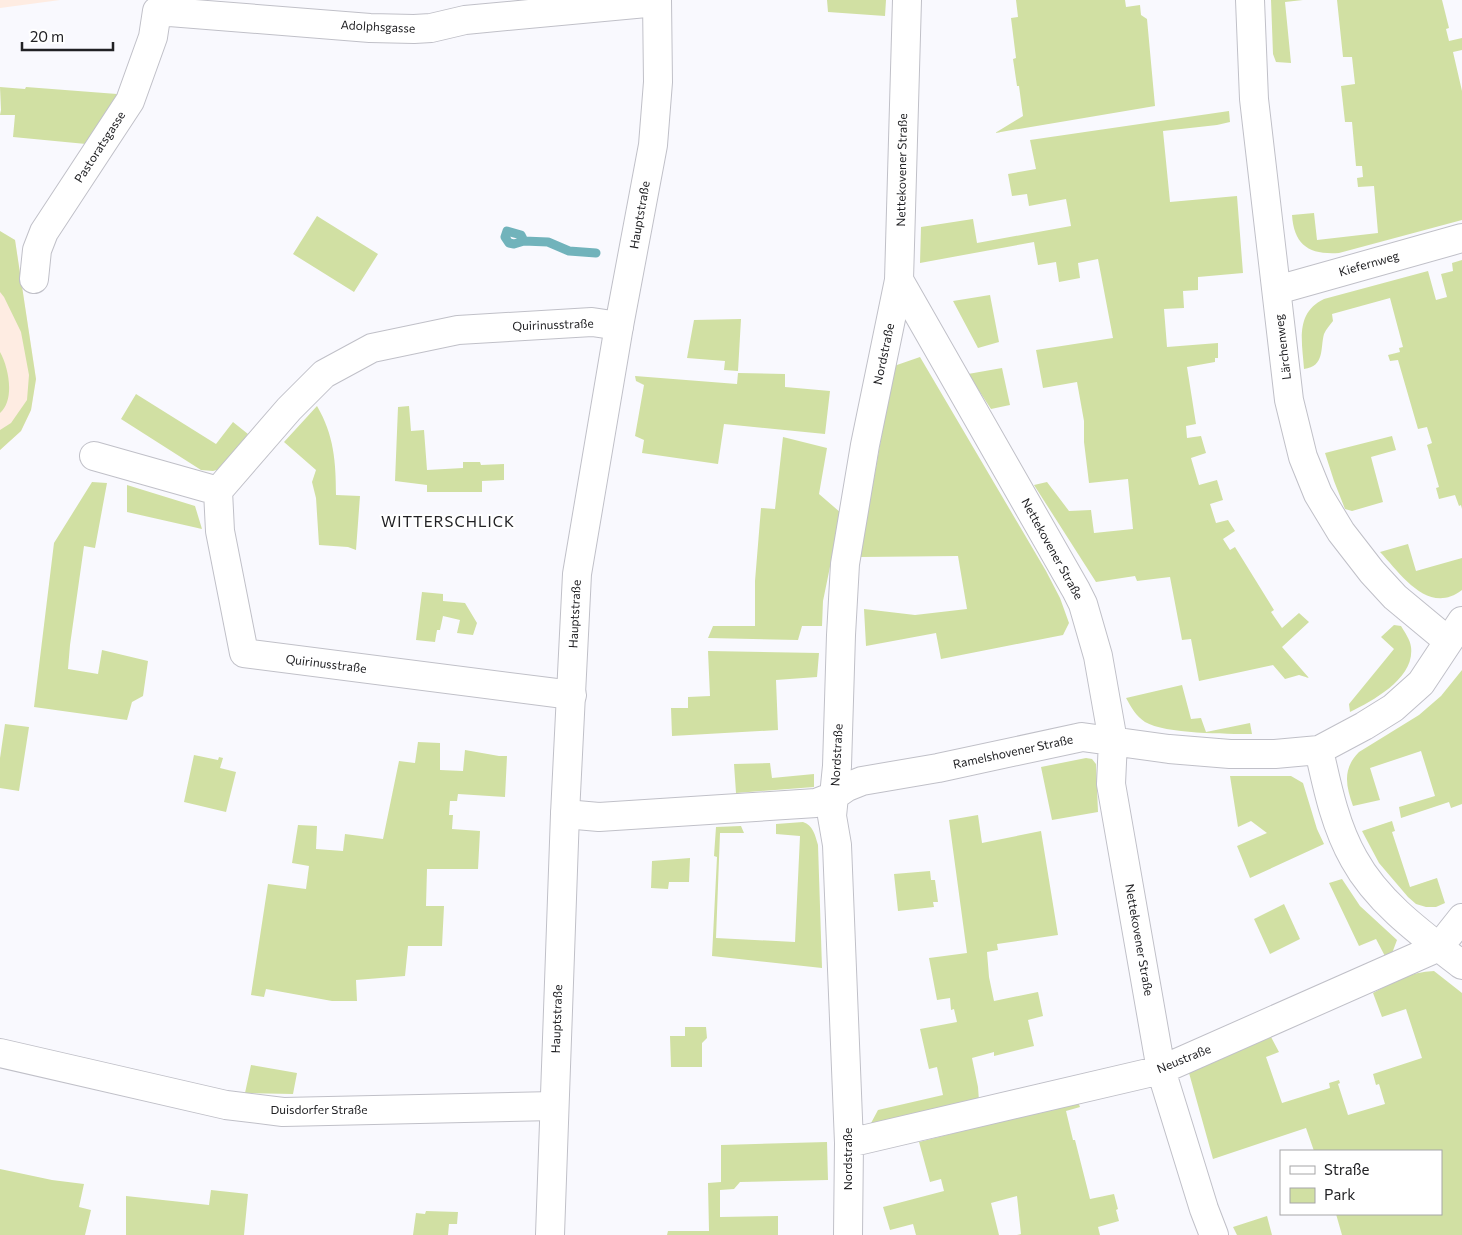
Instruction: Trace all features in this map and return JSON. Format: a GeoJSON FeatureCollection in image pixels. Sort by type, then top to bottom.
{"type":"FeatureCollection","features":[{"type":"Feature","properties":{"kind":"street","name":"Nettekovener Straße"},"geometry":{"type":"LineString","coordinates":[[906,0],[899,280],[1083,604],[1098,656],[1113,741],[1111,784],[1162,1070],[1204,1209],[1214,1235]]}},
{"type":"Feature","properties":{"kind":"street","name":"Lärchenweg"},"geometry":{"type":"LineString","coordinates":[[1250,0],[1254,99],[1289,400],[1303,457],[1318,494],[1341,532],[1372,572],[1396,597],[1455,631]]}},
{"type":"Feature","properties":{"kind":"street","name":"Adolphsgasse"},"geometry":{"type":"LineString","coordinates":[[157,11],[370,28],[414,29],[431,28],[465,20],[657,1]]}},
{"type":"Feature","properties":{"kind":"street","name":"Hauptstraße"},"geometry":{"type":"LineString","coordinates":[[550,1235],[565,814],[577,574],[619,326],[653,145],[658,82],[657,1]]}},
{"type":"Feature","properties":{"kind":"street","name":"Pastoratsgasse"},"geometry":{"type":"LineString","coordinates":[[34,279],[37,250],[44,232],[130,101],[153,37],[157,11]]}},
{"type":"Feature","properties":{"kind":"street","name":"Kiefernweg"},"geometry":{"type":"LineString","coordinates":[[1277,290],[1462,238]]}},
{"type":"Feature","properties":{"kind":"street","name":"Nordstraße"},"geometry":{"type":"LineString","coordinates":[[848,1235],[849,1143],[837,845],[832,816],[838,766],[841,635],[845,564],[865,445],[899,280]]}},
{"type":"Feature","properties":{"kind":"street","name":"Quirinusstraße"},"geometry":{"type":"LineString","coordinates":[[572,696],[244,653],[220,532],[218,491],[289,409],[324,374],[372,348],[458,330],[592,322],[619,326]]}},
{"type":"Feature","properties":{"kind":"street"},"geometry":{"type":"LineString","coordinates":[[94,456],[218,491]]}},
{"type":"Feature","properties":{"kind":"street"},"geometry":{"type":"LineString","coordinates":[[1455,631],[1421,683],[1393,708],[1320,750],[1341,830],[1354,859],[1372,885],[1402,916],[1462,965]]}},
{"type":"Feature","properties":{"kind":"street","name":"Ramelshovener Straße"},"geometry":{"type":"LineString","coordinates":[[565,814],[599,817],[816,803],[862,781],[938,768],[1082,737],[1168,749],[1230,754],[1275,754],[1320,750]]}},
{"type":"Feature","properties":{"kind":"street","name":"Neustraße"},"geometry":{"type":"LineString","coordinates":[[849,1143],[1162,1070],[1439,948],[1462,918]]}},
{"type":"Feature","properties":{"kind":"street","name":"Duisdorfer Straße"},"geometry":{"type":"LineString","coordinates":[[0,1053],[226,1105],[283,1112],[554,1106]]}},
{"type":"Feature","properties":{"kind":"shaded area"},"geometry":{"type":"Polygon","coordinates":[[[0,0],[60,0],[0,8],[0,0]]]}},
{"type":"Feature","properties":{"kind":"shaded area"},"geometry":{"type":"Polygon","coordinates":[[[0,232],[15,240],[36,379],[31,410],[21,431],[0,450],[0,232]]]}},
{"type":"Feature","properties":{"kind":"green space"},"geometry":{"type":"Polygon","coordinates":[[[827,0],[886,0],[885,16],[828,12],[827,0]]]}},
{"type":"Feature","properties":{"kind":"green space"},"geometry":{"type":"Polygon","coordinates":[[[1016,0],[1125,0],[1126,7],[1140,5],[1141,15],[1147,19],[1155,106],[995,133],[1023,116],[1013,59],[1016,58],[1011,18],[1018,17],[1016,0]]]}},
{"type":"Feature","properties":{"kind":"green space"},"geometry":{"type":"Polygon","coordinates":[[[1271,0],[1303,0],[1285,2],[1291,63],[1276,62],[1273,54],[1271,0]]]}},
{"type":"Feature","properties":{"kind":"green space"},"geometry":{"type":"Polygon","coordinates":[[[1337,0],[1442,0],[1449,28],[1446,29],[1449,41],[1462,38],[1462,50],[1453,52],[1462,91],[1462,220],[1339,253],[1328,253],[1311,250],[1300,241],[1293,225],[1292,215],[1314,213],[1317,240],[1378,233],[1374,186],[1358,187],[1357,178],[1363,177],[1362,166],[1356,166],[1352,122],[1345,122],[1341,86],[1355,84],[1352,57],[1343,57],[1337,0]]]}},
{"type":"Feature","properties":{"kind":"green space"},"geometry":{"type":"Polygon","coordinates":[[[0,87],[25,89],[26,87],[117,94],[86,144],[13,137],[15,115],[0,115],[0,87]]]}},
{"type":"Feature","properties":{"kind":"green space"},"geometry":{"type":"Polygon","coordinates":[[[1229,111],[1230,122],[1163,131],[1170,202],[1237,196],[1243,273],[1198,277],[1198,290],[1183,291],[1184,308],[1164,309],[1167,347],[1218,343],[1218,358],[1215,358],[1215,362],[1187,367],[1196,424],[1186,426],[1187,438],[1201,436],[1206,453],[1191,458],[1199,485],[1217,480],[1223,500],[1210,504],[1216,523],[1228,520],[1235,531],[1223,539],[1230,550],[1235,547],[1274,610],[1271,612],[1282,628],[1299,613],[1309,622],[1282,647],[1309,678],[1299,675],[1285,679],[1273,665],[1199,681],[1191,639],[1182,640],[1170,577],[1137,581],[1135,576],[1096,582],[1034,485],[1047,482],[1069,511],[1091,510],[1094,533],[1133,529],[1128,479],[1089,483],[1084,442],[1084,421],[1077,382],[1043,388],[1036,350],[1113,338],[1098,259],[1078,263],[1080,278],[1059,282],[1056,262],[1038,265],[1034,242],[920,263],[921,227],[973,219],[977,243],[1071,226],[1066,199],[1029,206],[1027,194],[1012,196],[1008,174],[1036,169],[1030,140],[1229,111]]]}},
{"type":"Feature","properties":{"kind":"green space"},"geometry":{"type":"Polygon","coordinates":[[[317,216],[378,254],[354,292],[293,254],[317,216]]]}},
{"type":"Feature","properties":{"kind":"green space"},"geometry":{"type":"Polygon","coordinates":[[[0,231],[15,240],[36,379],[31,410],[21,431],[0,450],[0,430],[11,423],[27,400],[29,375],[21,332],[0,292],[0,231]]]}},
{"type":"Feature","properties":{"kind":"green space"},"geometry":{"type":"Polygon","coordinates":[[[1462,260],[1462,509],[1455,495],[1439,499],[1436,488],[1439,487],[1427,445],[1432,443],[1427,427],[1418,429],[1398,360],[1390,361],[1388,355],[1400,352],[1399,348],[1403,347],[1390,298],[1332,314],[1333,321],[1324,334],[1319,361],[1311,367],[1304,369],[1302,329],[1308,312],[1324,299],[1428,271],[1436,300],[1447,297],[1441,274],[1453,271],[1452,263],[1462,260]]]}},
{"type":"Feature","properties":{"kind":"green space"},"geometry":{"type":"Polygon","coordinates":[[[990,295],[999,342],[978,348],[953,301],[990,295]]]}},
{"type":"Feature","properties":{"kind":"green space"},"geometry":{"type":"Polygon","coordinates":[[[741,319],[738,371],[724,370],[725,361],[687,358],[694,320],[741,319]]]}},
{"type":"Feature","properties":{"kind":"green space"},"geometry":{"type":"Polygon","coordinates":[[[0,352],[6,366],[9,392],[5,407],[0,413],[0,352]]]}},
{"type":"Feature","properties":{"kind":"green space"},"geometry":{"type":"Polygon","coordinates":[[[920,357],[1060,598],[1069,623],[1063,635],[941,659],[936,633],[866,646],[864,609],[915,615],[967,609],[958,556],[860,557],[894,366],[920,357]]]}},
{"type":"Feature","properties":{"kind":"green space"},"geometry":{"type":"Polygon","coordinates":[[[1002,368],[1010,405],[991,409],[968,374],[1002,368]]]}},
{"type":"Feature","properties":{"kind":"green space"},"geometry":{"type":"Polygon","coordinates":[[[738,373],[785,374],[785,387],[830,391],[825,434],[724,424],[718,464],[642,453],[644,440],[635,436],[644,385],[636,381],[635,376],[737,384],[738,373]]]}},
{"type":"Feature","properties":{"kind":"green space"},"geometry":{"type":"Polygon","coordinates":[[[136,394],[216,444],[233,422],[248,434],[220,469],[213,471],[201,470],[121,419],[136,394]]]}},
{"type":"Feature","properties":{"kind":"green space"},"geometry":{"type":"Polygon","coordinates":[[[317,406],[323,417],[333,449],[336,495],[360,496],[356,550],[348,547],[319,545],[316,498],[312,482],[316,470],[284,442],[317,406]]]}},
{"type":"Feature","properties":{"kind":"green space"},"geometry":{"type":"Polygon","coordinates":[[[409,406],[411,431],[424,430],[427,470],[463,468],[463,462],[480,462],[481,465],[504,464],[504,480],[482,481],[482,492],[427,492],[427,485],[395,481],[398,407],[409,406]]]}},
{"type":"Feature","properties":{"kind":"green space"},"geometry":{"type":"Polygon","coordinates":[[[1392,436],[1396,450],[1371,457],[1383,502],[1352,511],[1345,509],[1325,453],[1392,436]]]}},
{"type":"Feature","properties":{"kind":"green space"},"geometry":{"type":"Polygon","coordinates":[[[783,437],[827,448],[819,494],[841,513],[823,601],[822,626],[802,626],[798,640],[708,638],[713,626],[755,626],[755,581],[761,508],[775,509],[783,437]]]}},
{"type":"Feature","properties":{"kind":"green space"},"geometry":{"type":"Polygon","coordinates":[[[92,482],[107,483],[95,548],[84,546],[68,669],[98,674],[102,650],[148,661],[143,696],[132,702],[127,720],[34,707],[54,543],[92,482]]]}},
{"type":"Feature","properties":{"kind":"green space"},"geometry":{"type":"Polygon","coordinates":[[[127,485],[195,506],[202,529],[127,512],[127,485]]]}},
{"type":"Feature","properties":{"kind":"green space"},"geometry":{"type":"Polygon","coordinates":[[[1408,544],[1416,571],[1462,558],[1462,590],[1450,597],[1438,598],[1427,595],[1406,581],[1380,552],[1408,544]]]}},
{"type":"Feature","properties":{"kind":"green space"},"geometry":{"type":"Polygon","coordinates":[[[422,592],[443,594],[443,601],[465,603],[477,623],[473,635],[457,633],[460,620],[443,616],[440,630],[437,630],[435,642],[416,640],[422,592]]]}},
{"type":"Feature","properties":{"kind":"green space"},"geometry":{"type":"Polygon","coordinates":[[[1394,625],[1401,626],[1411,647],[1411,658],[1407,669],[1391,687],[1350,712],[1349,704],[1394,649],[1381,637],[1394,625]]]}},
{"type":"Feature","properties":{"kind":"green space"},"geometry":{"type":"Polygon","coordinates":[[[708,651],[819,653],[817,677],[776,680],[778,730],[672,736],[671,708],[688,708],[688,697],[710,696],[708,651]]]}},
{"type":"Feature","properties":{"kind":"green space"},"geometry":{"type":"Polygon","coordinates":[[[1462,670],[1462,804],[1451,808],[1449,802],[1401,818],[1399,807],[1435,796],[1421,751],[1370,768],[1380,800],[1353,806],[1347,778],[1354,758],[1359,752],[1419,715],[1441,696],[1462,670]]]}},
{"type":"Feature","properties":{"kind":"green space"},"geometry":{"type":"Polygon","coordinates":[[[1182,685],[1191,719],[1201,718],[1206,732],[1250,723],[1252,734],[1197,733],[1154,726],[1139,717],[1126,698],[1182,685]]]}},
{"type":"Feature","properties":{"kind":"green space"},"geometry":{"type":"Polygon","coordinates":[[[5,724],[29,727],[19,791],[0,788],[0,758],[5,724]]]}},
{"type":"Feature","properties":{"kind":"green space"},"geometry":{"type":"Polygon","coordinates":[[[418,742],[440,743],[440,770],[463,771],[465,750],[507,756],[505,797],[458,794],[457,801],[450,801],[449,815],[453,815],[452,829],[480,831],[478,869],[427,869],[426,906],[444,906],[442,946],[408,946],[405,976],[356,980],[357,1001],[332,1001],[266,989],[264,997],[251,995],[268,884],[306,889],[309,866],[292,863],[298,825],[317,826],[316,849],[343,851],[345,834],[383,839],[399,761],[415,763],[418,742]]]}},
{"type":"Feature","properties":{"kind":"green space"},"geometry":{"type":"Polygon","coordinates":[[[194,755],[218,760],[219,757],[223,758],[220,768],[236,772],[226,812],[184,802],[194,755]]]}},
{"type":"Feature","properties":{"kind":"green space"},"geometry":{"type":"Polygon","coordinates":[[[1086,758],[1092,759],[1096,764],[1098,812],[1052,820],[1041,767],[1086,758]]]}},
{"type":"Feature","properties":{"kind":"green space"},"geometry":{"type":"Polygon","coordinates":[[[770,763],[772,778],[814,774],[814,787],[736,793],[734,764],[770,763]]]}},
{"type":"Feature","properties":{"kind":"green space"},"geometry":{"type":"Polygon","coordinates":[[[1230,776],[1291,776],[1303,783],[1317,829],[1324,844],[1250,878],[1237,846],[1267,833],[1251,821],[1238,827],[1230,776]]]}},
{"type":"Feature","properties":{"kind":"green space"},"geometry":{"type":"Polygon","coordinates":[[[978,815],[982,843],[1041,831],[1058,935],[997,944],[998,950],[987,952],[989,977],[994,1001],[1038,992],[1043,1016],[1028,1020],[1034,1046],[994,1056],[994,1052],[972,1058],[979,1101],[870,1125],[878,1110],[943,1095],[937,1067],[929,1069],[920,1029],[957,1022],[954,1009],[951,1010],[950,998],[937,1000],[929,958],[967,953],[949,820],[978,815]]]}},
{"type":"Feature","properties":{"kind":"green space"},"geometry":{"type":"Polygon","coordinates":[[[1392,821],[1395,831],[1392,832],[1410,887],[1437,878],[1445,903],[1436,907],[1416,904],[1379,863],[1362,831],[1392,821]]]}},
{"type":"Feature","properties":{"kind":"green space"},"geometry":{"type":"Polygon","coordinates":[[[803,822],[815,834],[818,845],[822,968],[712,956],[717,857],[714,856],[716,827],[741,826],[744,833],[720,833],[716,938],[795,942],[800,836],[776,834],[776,824],[803,822]]]}},
{"type":"Feature","properties":{"kind":"green space"},"geometry":{"type":"Polygon","coordinates":[[[690,858],[689,882],[669,882],[668,889],[651,888],[652,861],[690,858]]]}},
{"type":"Feature","properties":{"kind":"green space"},"geometry":{"type":"Polygon","coordinates":[[[930,871],[931,880],[935,880],[938,902],[933,902],[934,907],[898,911],[894,874],[930,871]]]}},
{"type":"Feature","properties":{"kind":"green space"},"geometry":{"type":"Polygon","coordinates":[[[1342,879],[1360,906],[1397,940],[1391,956],[1386,958],[1376,939],[1359,946],[1329,883],[1342,879]]]}},
{"type":"Feature","properties":{"kind":"green space"},"geometry":{"type":"Polygon","coordinates":[[[1284,904],[1300,939],[1270,954],[1254,919],[1284,904]]]}},
{"type":"Feature","properties":{"kind":"green space"},"geometry":{"type":"Polygon","coordinates":[[[1434,971],[1462,993],[1462,1235],[1342,1235],[1336,1215],[1442,1215],[1442,1150],[1314,1150],[1306,1128],[1213,1159],[1189,1073],[1271,1037],[1279,1052],[1266,1057],[1282,1103],[1330,1088],[1329,1083],[1339,1080],[1340,1083],[1338,1084],[1348,1115],[1385,1104],[1379,1084],[1376,1085],[1373,1074],[1422,1058],[1406,1009],[1382,1017],[1373,993],[1395,981],[1434,971]]]}},
{"type":"Feature","properties":{"kind":"green space"},"geometry":{"type":"Polygon","coordinates":[[[685,1027],[706,1027],[707,1038],[702,1043],[702,1067],[671,1067],[670,1036],[685,1036],[685,1027]]]}},
{"type":"Feature","properties":{"kind":"green space"},"geometry":{"type":"Polygon","coordinates":[[[251,1065],[297,1073],[293,1094],[245,1093],[251,1065]]]}},
{"type":"Feature","properties":{"kind":"green space"},"geometry":{"type":"Polygon","coordinates":[[[1078,1102],[1080,1107],[1066,1111],[1090,1199],[1114,1194],[1118,1209],[1116,1210],[1119,1221],[1098,1227],[1100,1235],[1017,1235],[1021,1234],[1017,1196],[991,1203],[999,1235],[916,1235],[913,1224],[890,1230],[883,1207],[944,1191],[941,1179],[930,1182],[919,1142],[1078,1102]]]}},
{"type":"Feature","properties":{"kind":"green space"},"geometry":{"type":"Polygon","coordinates":[[[827,1142],[828,1180],[740,1182],[734,1189],[720,1190],[720,1217],[778,1216],[778,1235],[667,1235],[668,1231],[709,1231],[708,1183],[721,1182],[721,1145],[827,1142]]]}},
{"type":"Feature","properties":{"kind":"green space"},"geometry":{"type":"Polygon","coordinates":[[[0,1169],[52,1180],[84,1184],[79,1207],[91,1210],[85,1235],[0,1235],[0,1169]]]}},
{"type":"Feature","properties":{"kind":"green space"},"geometry":{"type":"Polygon","coordinates":[[[211,1190],[248,1194],[244,1235],[126,1235],[126,1196],[209,1205],[211,1190]]]}},
{"type":"Feature","properties":{"kind":"green space"},"geometry":{"type":"Polygon","coordinates":[[[426,1211],[458,1212],[457,1224],[449,1224],[448,1235],[413,1235],[416,1213],[425,1214],[426,1211]]]}},
{"type":"Feature","properties":{"kind":"green space"},"geometry":{"type":"Polygon","coordinates":[[[1267,1216],[1272,1235],[1237,1235],[1233,1227],[1267,1216]]]}},
{"type":"Feature","properties":{"kind":"waterway"},"geometry":{"type":"LineString","coordinates":[[524,241],[514,244],[509,243],[505,237],[507,231],[521,235],[524,241],[548,242],[569,251],[596,253]]}},
{"type":"Feature","properties":{"kind":"district","name":"WITTERSCHLICK"},"geometry":{"type":"Point","coordinates":[448,522]}}]}
